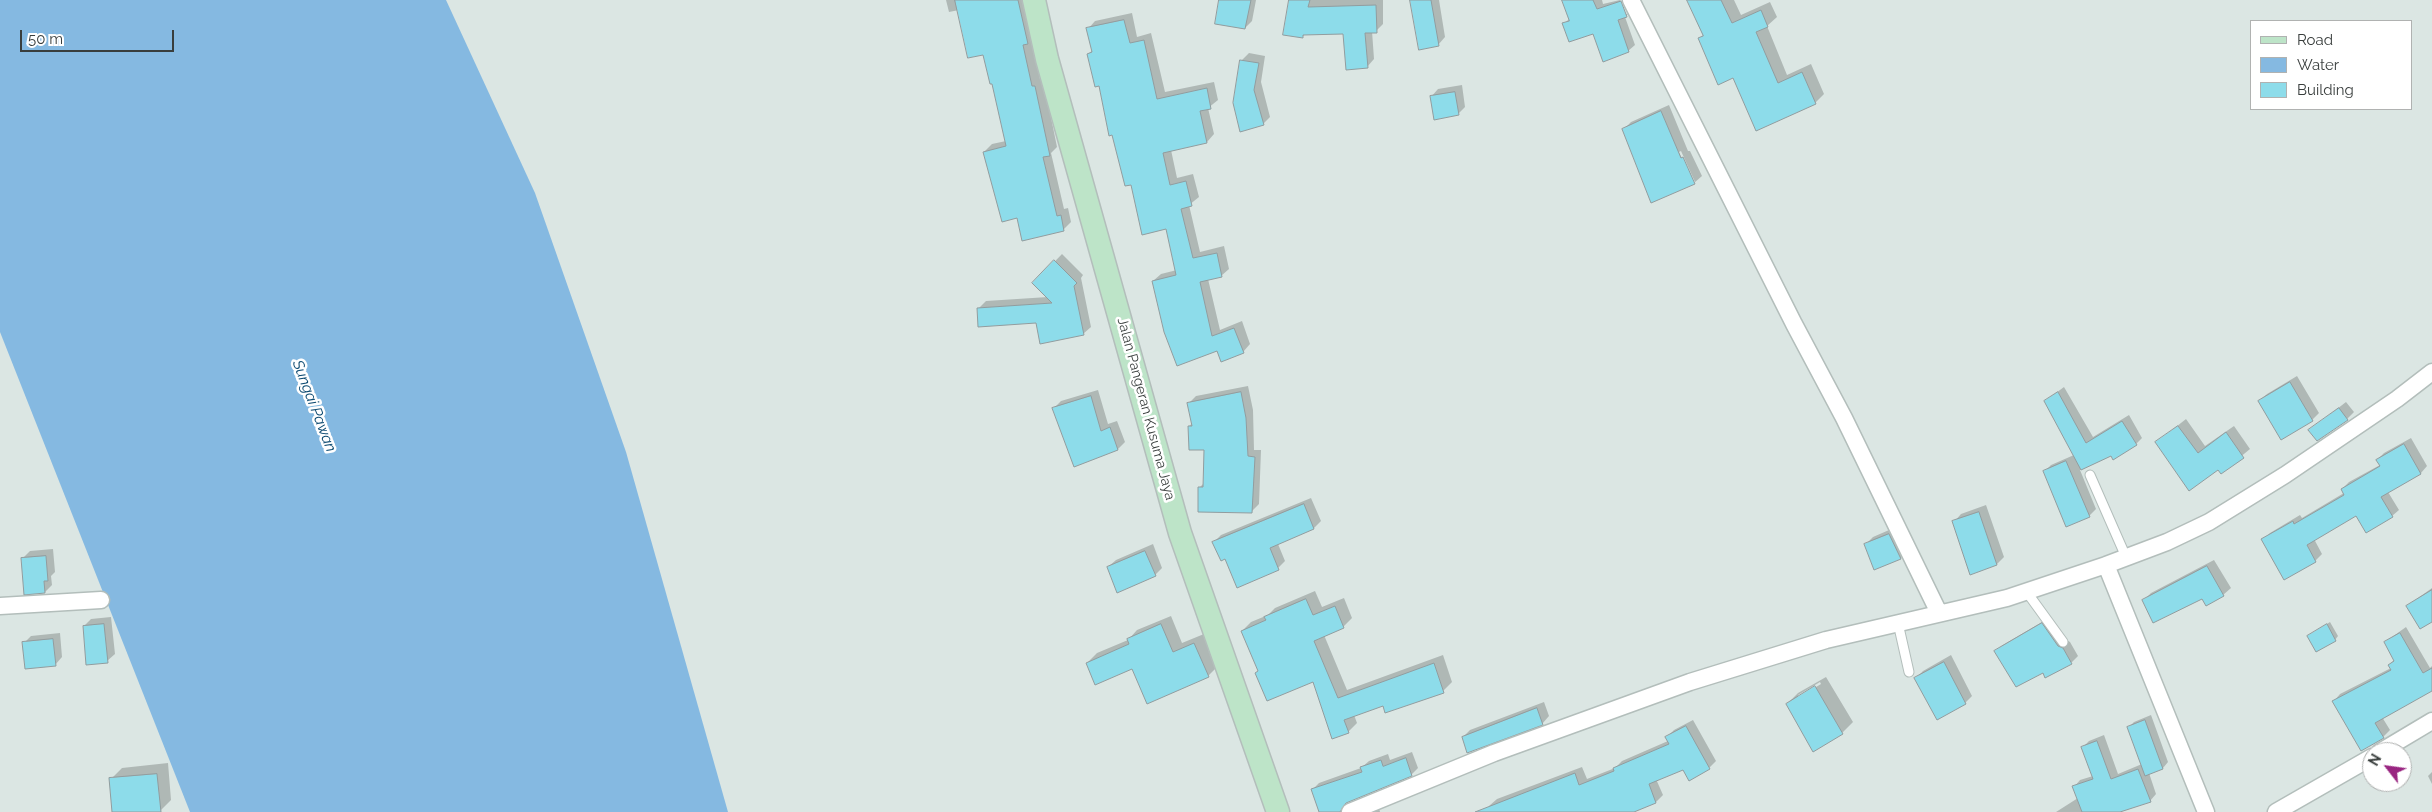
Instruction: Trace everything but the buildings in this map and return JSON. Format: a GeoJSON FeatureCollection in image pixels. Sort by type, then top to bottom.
{"type":"FeatureCollection","features":[{"type":"Feature","properties":{"kind":"street","name":"Jalan Pangeran Kusuma Jaya"},"geometry":{"type":"LineString","coordinates":[[1034,0],[1047,59],[1178,524],[1278,812]]}},
{"type":"Feature","properties":{"kind":"street"},"geometry":{"type":"LineString","coordinates":[[1631,0],[1848,427],[1939,614]]}},
{"type":"Feature","properties":{"kind":"street"},"geometry":{"type":"LineString","coordinates":[[1350,812],[1494,753],[1690,682],[1826,640],[1939,614],[2026,591],[2106,565],[2167,542],[2210,522],[2285,475],[2397,399],[2432,372]]}},
{"type":"Feature","properties":{"kind":"street"},"geometry":{"type":"LineString","coordinates":[[2106,565],[2206,812]]}},
{"type":"Feature","properties":{"kind":"street"},"geometry":{"type":"LineString","coordinates":[[0,606],[101,600]]}},
{"type":"Feature","properties":{"kind":"street"},"geometry":{"type":"LineString","coordinates":[[2397,742],[2432,721]]}},
{"type":"Feature","properties":{"kind":"street"},"geometry":{"type":"LineString","coordinates":[[2276,812],[2362,763]]}},
{"type":"Feature","properties":{"kind":"lane"},"geometry":{"type":"LineString","coordinates":[[2090,475],[2126,557]]}},
{"type":"Feature","properties":{"kind":"lane"},"geometry":{"type":"LineString","coordinates":[[2026,591],[2063,642]]}},
{"type":"Feature","properties":{"kind":"lane"},"geometry":{"type":"LineString","coordinates":[[1898,623],[1909,672]]}},
{"type":"Feature","properties":{"kind":"water","name":"Sungai Pawan"},"geometry":{"type":"Polygon","coordinates":[[[0,0],[446,0],[535,193],[626,452],[728,812],[190,812],[0,332],[0,0]]]}}]}
